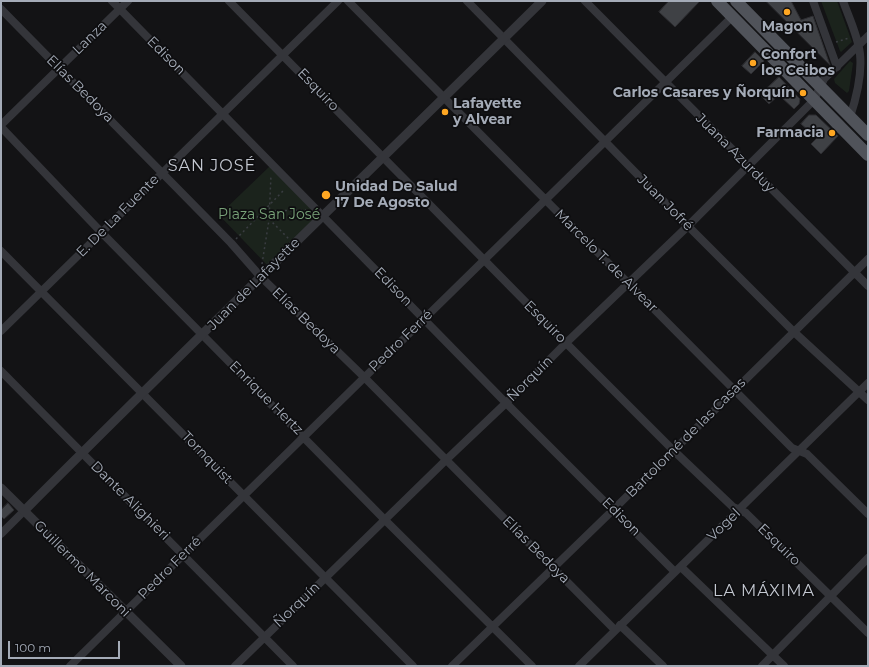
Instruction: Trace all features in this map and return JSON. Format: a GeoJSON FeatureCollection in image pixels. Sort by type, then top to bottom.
{"type":"FeatureCollection","features":[{"type":"Feature","properties":{"kind":"main road"},"geometry":{"type":"LineString","coordinates":[[717,1],[868,155]]}},
{"type":"Feature","properties":{"kind":"main road"},"geometry":{"type":"LineString","coordinates":[[736,1],[868,135]]}},
{"type":"Feature","properties":{"kind":"street","name":"Edison"},"geometry":{"type":"LineString","coordinates":[[112,1],[613,510],[784,666]]}},
{"type":"Feature","properties":{"kind":"street","name":"Lanza"},"geometry":{"type":"LineString","coordinates":[[1,126],[128,1]]}},
{"type":"Feature","properties":{"kind":"street","name":"Esquiro"},"geometry":{"type":"LineString","coordinates":[[229,1],[673,450],[733,507],[746,513],[868,633]]}},
{"type":"Feature","properties":{"kind":"street","name":"E. De La Fuente"},"geometry":{"type":"LineString","coordinates":[[1,331],[282,54],[338,1]]}},
{"type":"Feature","properties":{"kind":"street","name":"Marcelo T. de Alvear"},"geometry":{"type":"LineString","coordinates":[[348,1],[792,448],[807,454],[868,514]]}},
{"type":"Feature","properties":{"kind":"street","name":"Juan Jofré"},"geometry":{"type":"LineString","coordinates":[[468,1],[794,332],[868,400]]}},
{"type":"Feature","properties":{"kind":"street","name":"Juan de Lafayette"},"geometry":{"type":"LineString","coordinates":[[1,534],[82,452],[294,244],[321,213],[383,157],[542,1]]}},
{"type":"Feature","properties":{"kind":"street","name":"Juana Azurduy"},"geometry":{"type":"LineString","coordinates":[[585,1],[868,286]]}},
{"type":"Feature","properties":{"kind":"street"},"geometry":{"type":"LineString","coordinates":[[813,1],[837,66]]}},
{"type":"Feature","properties":{"kind":"street"},"geometry":{"type":"LineString","coordinates":[[843,1],[858,45],[860,67],[854,104],[850,117]]}},
{"type":"Feature","properties":{"kind":"street","name":"Elías Bedoya"},"geometry":{"type":"LineString","coordinates":[[1,9],[232,243],[260,276],[364,377],[554,568],[618,628],[662,666]]}},
{"type":"Feature","properties":{"kind":"street","name":"Pedro Ferré"},"geometry":{"type":"LineString","coordinates":[[70,666],[733,16]]}},
{"type":"Feature","properties":{"kind":"street","name":"Ñorquín"},"geometry":{"type":"LineString","coordinates":[[235,666],[688,226],[814,100],[824,79],[868,36]]}},
{"type":"Feature","properties":{"kind":"street","name":"Enrique Hertz"},"geometry":{"type":"LineString","coordinates":[[1,126],[102,233],[304,436],[385,520],[532,666]]}},
{"type":"Feature","properties":{"kind":"street","name":"Tornquist"},"geometry":{"type":"LineString","coordinates":[[1,251],[413,666]]}},
{"type":"Feature","properties":{"kind":"street","name":"Bartolomé de las Casas"},"geometry":{"type":"LineString","coordinates":[[452,666],[554,568],[868,259]]}},
{"type":"Feature","properties":{"kind":"street","name":"Dante Alighieri"},"geometry":{"type":"LineString","coordinates":[[1,370],[293,666]]}},
{"type":"Feature","properties":{"kind":"street","name":"Vogel"},"geometry":{"type":"LineString","coordinates":[[579,666],[868,383]]}},
{"type":"Feature","properties":{"kind":"street","name":"Guillermo Marconi"},"geometry":{"type":"LineString","coordinates":[[1,488],[181,666]]}},
{"type":"Feature","properties":{"kind":"street"},"geometry":{"type":"LineString","coordinates":[[762,666],[868,558]]}},
{"type":"Feature","properties":{"kind":"path"},"geometry":{"type":"LineString","coordinates":[[830,45],[855,36]]}},
{"type":"Feature","properties":{"kind":"path"},"geometry":{"type":"LineString","coordinates":[[260,276],[269,220],[271,163]]}},
{"type":"Feature","properties":{"kind":"path"},"geometry":{"type":"LineString","coordinates":[[232,243],[291,183]]}},
{"type":"Feature","properties":{"kind":"path"},"geometry":{"type":"LineString","coordinates":[[269,211],[321,213]]}},
{"type":"Feature","properties":{"kind":"path"},"geometry":{"type":"LineString","coordinates":[[262,212],[294,244]]}},
{"type":"Feature","properties":{"kind":"green space"},"geometry":{"type":"Polygon","coordinates":[[[821,1],[837,1],[852,42],[841,52],[840,51],[821,1]]]}},
{"type":"Feature","properties":{"kind":"green space"},"geometry":{"type":"Polygon","coordinates":[[[850,61],[853,63],[849,91],[847,93],[835,83],[834,79],[850,61]]]}},
{"type":"Feature","properties":{"kind":"green space","name":"Plaza San José"},"geometry":{"type":"Polygon","coordinates":[[[270,166],[318,216],[267,265],[219,215],[270,166]]]}},
{"type":"Feature","properties":{"kind":"building"},"geometry":{"type":"Polygon","coordinates":[[[669,1],[700,1],[675,27],[659,12],[669,1]]]}},
{"type":"Feature","properties":{"kind":"building"},"geometry":{"type":"Polygon","coordinates":[[[766,1],[791,1],[801,20],[813,16],[830,65],[766,1]]]}},
{"type":"Feature","properties":{"kind":"building","name":"Confort los Ceibos"},"geometry":{"type":"Polygon","coordinates":[[[755,52],[764,61],[751,74],[742,66],[755,52]]]}},
{"type":"Feature","properties":{"kind":"building"},"geometry":{"type":"Polygon","coordinates":[[[779,77],[800,99],[799,104],[794,109],[779,95],[769,104],[760,95],[779,77]]]}},
{"type":"Feature","properties":{"kind":"building"},"geometry":{"type":"Polygon","coordinates":[[[809,115],[816,115],[838,136],[821,154],[811,144],[817,138],[801,124],[809,115]]]}},
{"type":"Feature","properties":{"kind":"building"},"geometry":{"type":"Polygon","coordinates":[[[8,503],[14,510],[4,519],[1,516],[1,510],[8,503]]]}},
{"type":"Feature","properties":{"kind":"place","name":"Magon"},"geometry":{"type":"Point","coordinates":[787,12]}},
{"type":"Feature","properties":{"kind":"place","name":"Confort los Ceibos"},"geometry":{"type":"Point","coordinates":[753,63]}},
{"type":"Feature","properties":{"kind":"place","name":"Carlos Casares y Ñorquín"},"geometry":{"type":"Point","coordinates":[803,93]}},
{"type":"Feature","properties":{"kind":"place","name":"Lafayette y Alvear"},"geometry":{"type":"Point","coordinates":[445,112]}},
{"type":"Feature","properties":{"kind":"place","name":"Farmacia"},"geometry":{"type":"Point","coordinates":[832,133]}},
{"type":"Feature","properties":{"kind":"place","name":"Unidad De Salud 17 De Agosto"},"geometry":{"type":"Point","coordinates":[326,195]}},
{"type":"Feature","properties":{"kind":"district","name":"SAN JOSÉ"},"geometry":{"type":"Point","coordinates":[212,166]}},
{"type":"Feature","properties":{"kind":"district","name":"LA MÁXIMA"},"geometry":{"type":"Point","coordinates":[764,591]}}]}
